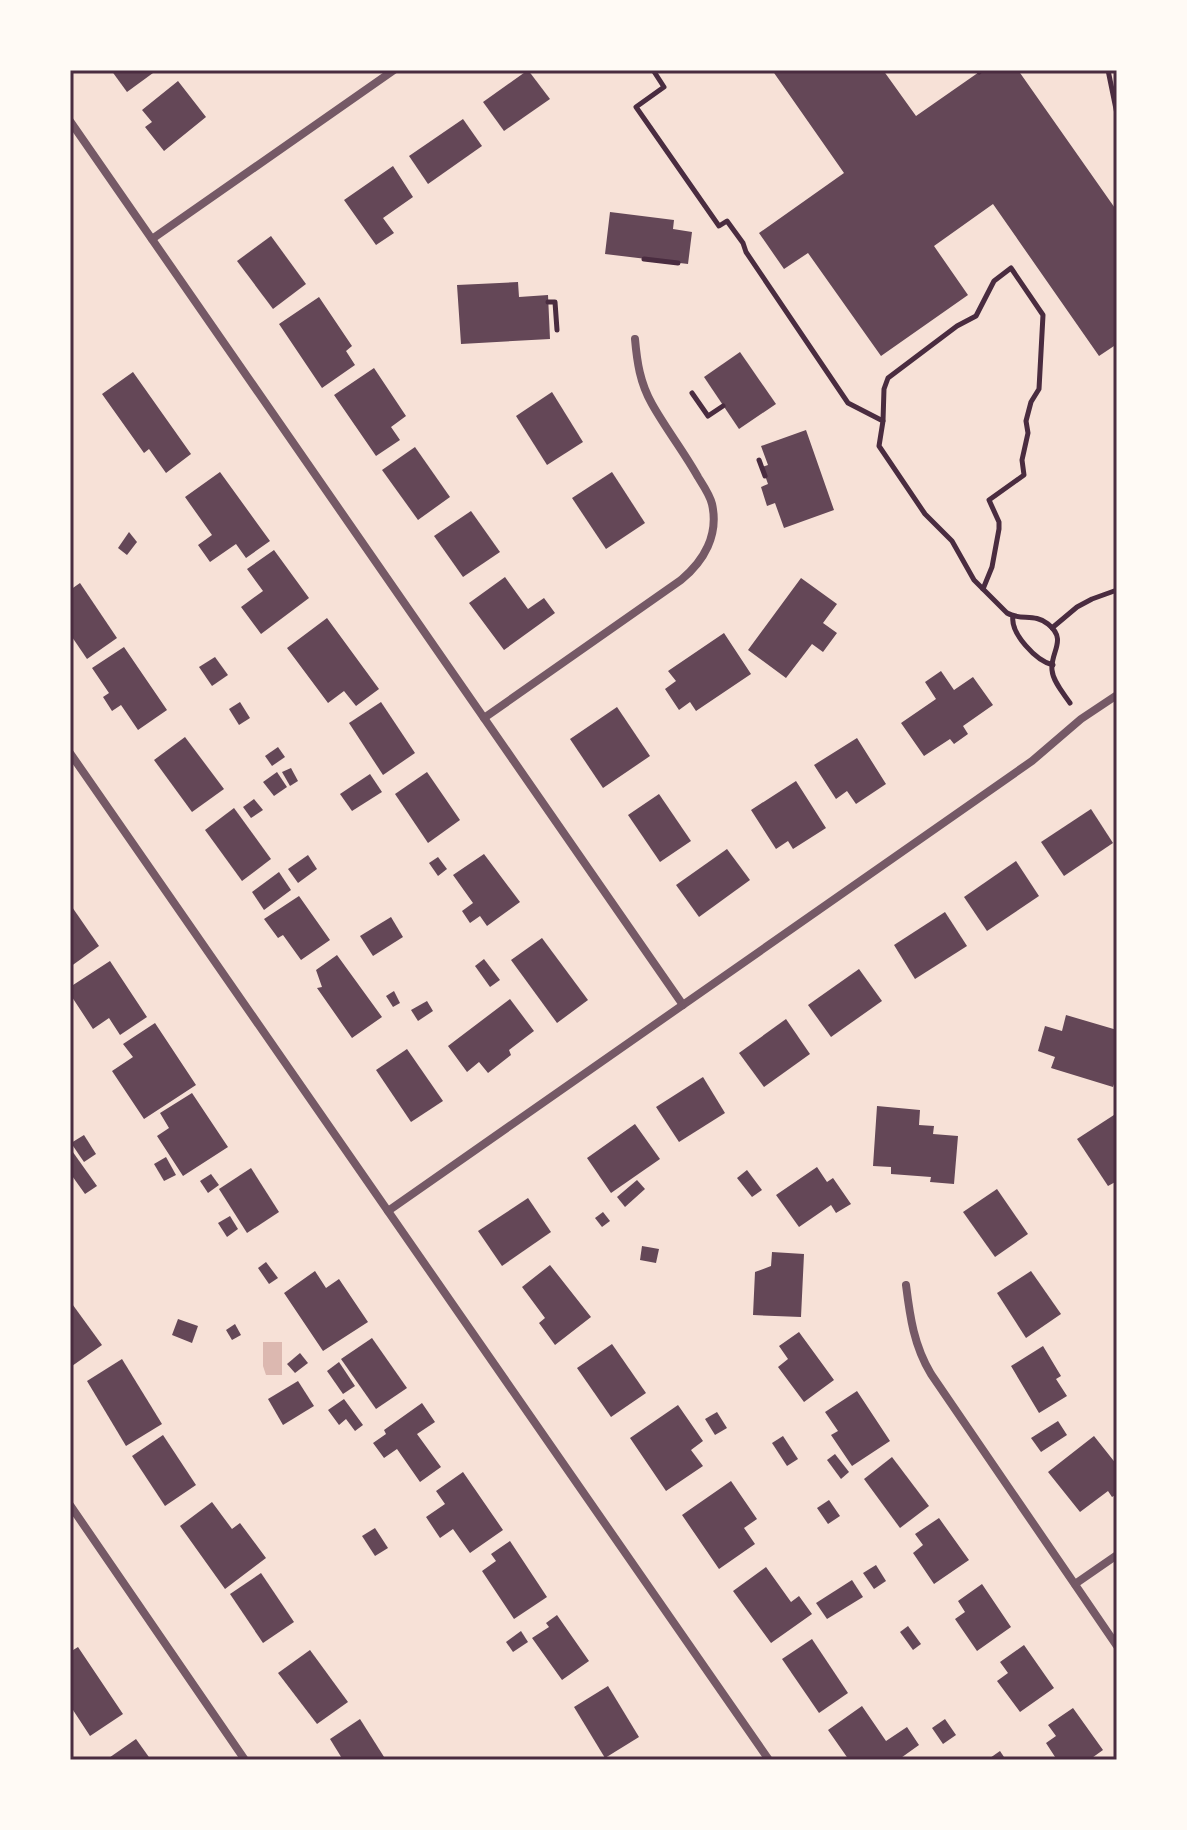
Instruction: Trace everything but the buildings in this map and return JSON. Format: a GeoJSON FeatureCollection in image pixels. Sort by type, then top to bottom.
{"type":"FeatureCollection","features":[{"type":"Feature","properties":{"kind":"street"},"geometry":{"type":"LineString","coordinates":[[152,239],[394,70]]}},
{"type":"Feature","properties":{"kind":"street"},"geometry":{"type":"LineString","coordinates":[[70,121],[683,1005]]}},
{"type":"Feature","properties":{"kind":"street"},"geometry":{"type":"LineString","coordinates":[[484,718],[681,580],[696,567],[711,538],[712,503],[690,461],[644,389],[639,376],[635,339]]}},
{"type":"Feature","properties":{"kind":"street"},"geometry":{"type":"LineString","coordinates":[[388,1211],[1020,770],[1081,719],[1117,695]]}},
{"type":"Feature","properties":{"kind":"street"},"geometry":{"type":"LineString","coordinates":[[70,753],[769,1760]]}},
{"type":"Feature","properties":{"kind":"street"},"geometry":{"type":"LineString","coordinates":[[906,1285],[912,1327],[922,1360],[1117,1646]]}},
{"type":"Feature","properties":{"kind":"street"},"geometry":{"type":"LineString","coordinates":[[70,1505],[245,1760]]}},
{"type":"Feature","properties":{"kind":"street"},"geometry":{"type":"LineString","coordinates":[[1075,1584],[1117,1555]]}},
{"type":"Feature","properties":{"kind":"path"},"geometry":{"type":"LineString","coordinates":[[653,70],[664,87],[636,107],[719,226],[727,221],[743,243],[746,252],[848,403],[883,421]]}},
{"type":"Feature","properties":{"kind":"path"},"geometry":{"type":"LineString","coordinates":[[1108,70],[1117,114]]}},
{"type":"Feature","properties":{"kind":"path"},"geometry":{"type":"LineString","coordinates":[[644,259],[678,263]]}},
{"type":"Feature","properties":{"kind":"path"},"geometry":{"type":"LineString","coordinates":[[983,589],[992,567],[999,529],[989,500],[1024,475],[1022,460],[1028,433],[1026,421],[1031,402],[1039,389],[1043,315],[1011,268],[994,281],[976,316],[957,326],[888,378],[884,389],[879,446],[925,514],[952,541],[974,580],[996,603],[1013,616],[1039,617],[1056,632],[1058,643],[1052,670],[1070,703]]}},
{"type":"Feature","properties":{"kind":"path"},"geometry":{"type":"LineString","coordinates":[[548,302],[555,302],[557,330]]}},
{"type":"Feature","properties":{"kind":"path"},"geometry":{"type":"LineString","coordinates":[[692,393],[708,416],[723,406]]}},
{"type":"Feature","properties":{"kind":"path"},"geometry":{"type":"LineString","coordinates":[[759,460],[765,476]]}},
{"type":"Feature","properties":{"kind":"path"},"geometry":{"type":"LineString","coordinates":[[1052,628],[1077,607],[1117,590]]}},
{"type":"Feature","properties":{"kind":"path"},"geometry":{"type":"LineString","coordinates":[[1013,616],[1013,628],[1036,657],[1053,665]]}},
{"type":"Feature","properties":{"kind":"shaded area"},"geometry":{"type":"Polygon","coordinates":[[[263,1342],[282,1342],[282,1375],[266,1375],[263,1342]]]}}]}
